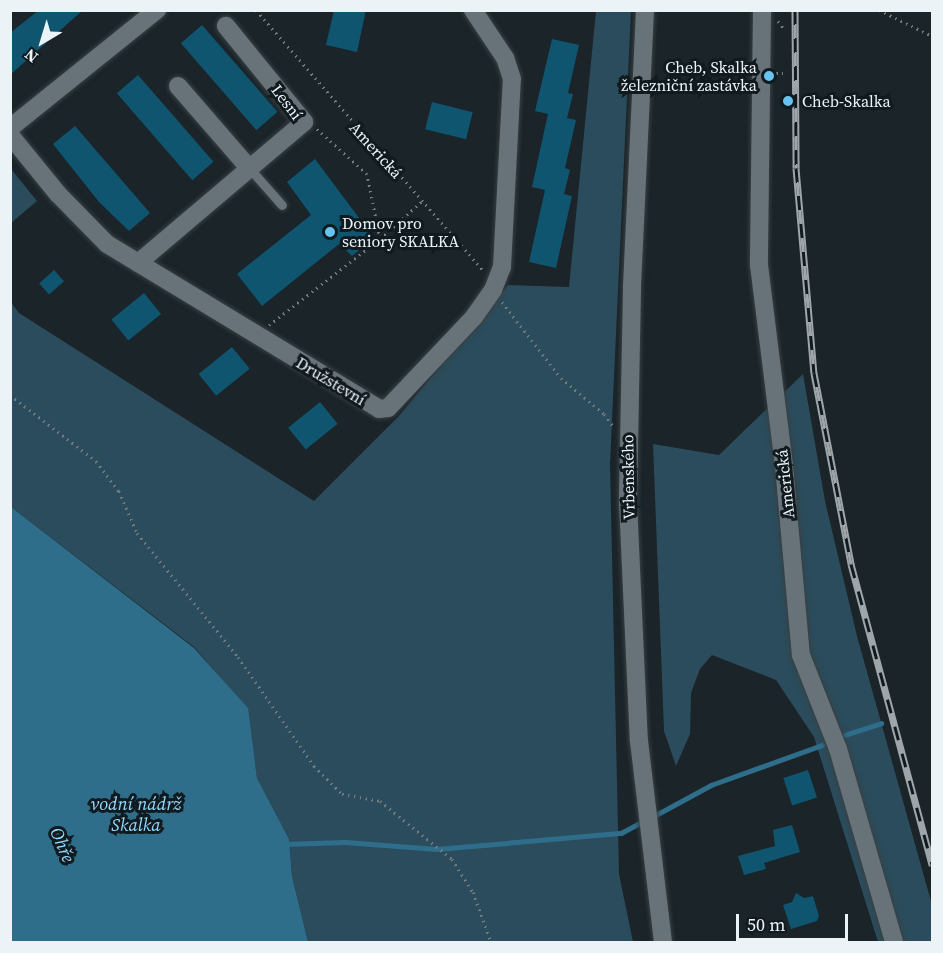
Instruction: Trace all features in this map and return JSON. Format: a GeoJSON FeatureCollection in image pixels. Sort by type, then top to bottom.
{"type":"FeatureCollection","features":[{"type":"Feature","properties":{"kind":"street"},"geometry":{"type":"LineString","coordinates":[[10,128],[157,10]]}},
{"type":"Feature","properties":{"kind":"street","name":"Družstevní"},"geometry":{"type":"LineString","coordinates":[[10,135],[90,229],[138,263],[379,410],[388,408],[453,342],[493,290],[502,267],[512,79],[505,58],[473,10]]}},
{"type":"Feature","properties":{"kind":"street","name":"Vrbenského"},"geometry":{"type":"LineString","coordinates":[[645,10],[627,435],[630,592],[639,741],[663,942]]}},
{"type":"Feature","properties":{"kind":"street","name":"Americká"},"geometry":{"type":"LineString","coordinates":[[762,10],[759,265],[784,466],[801,655],[838,749],[894,942]]}},
{"type":"Feature","properties":{"kind":"street","name":"Lesní"},"geometry":{"type":"LineString","coordinates":[[138,263],[304,122],[226,26]]}},
{"type":"Feature","properties":{"kind":"street"},"geometry":{"type":"LineString","coordinates":[[178,86],[250,169]]}},
{"type":"Feature","properties":{"kind":"lane"},"geometry":{"type":"LineString","coordinates":[[250,169],[282,205]]}},
{"type":"Feature","properties":{"kind":"path","name":"Americká"},"geometry":{"type":"LineString","coordinates":[[256,10],[493,281],[493,290],[561,378],[604,414],[615,429],[627,435]]}},
{"type":"Feature","properties":{"kind":"path"},"geometry":{"type":"LineString","coordinates":[[879,10],[933,36]]}},
{"type":"Feature","properties":{"kind":"path"},"geometry":{"type":"LineString","coordinates":[[304,122],[328,135],[367,174],[380,239]]}},
{"type":"Feature","properties":{"kind":"path"},"geometry":{"type":"LineString","coordinates":[[256,335],[380,239],[422,201]]}},
{"type":"Feature","properties":{"kind":"path"},"geometry":{"type":"LineString","coordinates":[[10,395],[96,461],[119,491],[137,533],[238,657],[315,766],[342,794],[380,801],[450,857],[473,892],[490,942]]}},
{"type":"Feature","properties":{"kind":"shaded area"},"geometry":{"type":"Polygon","coordinates":[[[596,11],[631,11],[610,464],[619,874],[633,942],[308,942],[292,876],[289,839],[257,778],[247,708],[194,647],[11,507],[10,301],[19,313],[314,501],[398,417],[508,285],[569,287],[596,11]]]}},
{"type":"Feature","properties":{"kind":"shaded area"},"geometry":{"type":"Polygon","coordinates":[[[10,169],[37,201],[11,223],[10,169]]]}},
{"type":"Feature","properties":{"kind":"shaded area"},"geometry":{"type":"Polygon","coordinates":[[[803,374],[825,501],[857,636],[932,905],[932,942],[878,942],[814,737],[776,680],[712,655],[700,669],[691,693],[690,734],[676,766],[664,731],[653,444],[719,455],[803,374]]]}},
{"type":"Feature","properties":{"kind":"water","name":"vodní nádrž Skalka"},"geometry":{"type":"Polygon","coordinates":[[[11,507],[194,648],[248,708],[257,778],[289,839],[292,876],[308,942],[11,942],[11,507]]]}},
{"type":"Feature","properties":{"kind":"building"},"geometry":{"type":"Polygon","coordinates":[[[39,10],[83,10],[10,75],[10,33],[39,10]]]}},
{"type":"Feature","properties":{"kind":"building"},"geometry":{"type":"Polygon","coordinates":[[[334,10],[366,10],[357,52],[326,45],[334,10]]]}},
{"type":"Feature","properties":{"kind":"building"},"geometry":{"type":"Polygon","coordinates":[[[202,25],[277,112],[256,130],[181,43],[202,25]]]}},
{"type":"Feature","properties":{"kind":"building"},"geometry":{"type":"Polygon","coordinates":[[[552,39],[579,45],[568,93],[573,94],[567,118],[576,120],[565,168],[570,170],[564,194],[572,196],[556,268],[529,262],[545,190],[532,187],[548,114],[535,111],[552,39]]]}},
{"type":"Feature","properties":{"kind":"building"},"geometry":{"type":"Polygon","coordinates":[[[138,75],[213,162],[192,180],[117,93],[138,75]]]}},
{"type":"Feature","properties":{"kind":"building"},"geometry":{"type":"Polygon","coordinates":[[[432,102],[473,112],[466,139],[425,129],[432,102]]]}},
{"type":"Feature","properties":{"kind":"building"},"geometry":{"type":"Polygon","coordinates":[[[75,126],[150,213],[129,231],[99,202],[53,144],[75,126]]]}},
{"type":"Feature","properties":{"kind":"building","name":"Domov pro seniory SKALKA"},"geometry":{"type":"Polygon","coordinates":[[[315,159],[374,238],[352,256],[339,244],[262,306],[237,274],[311,215],[287,182],[315,159]]]}},
{"type":"Feature","properties":{"kind":"building"},"geometry":{"type":"Polygon","coordinates":[[[54,270],[64,281],[49,295],[39,283],[54,270]]]}},
{"type":"Feature","properties":{"kind":"building"},"geometry":{"type":"Polygon","coordinates":[[[144,293],[161,314],[128,340],[111,319],[144,293]]]}},
{"type":"Feature","properties":{"kind":"building"},"geometry":{"type":"Polygon","coordinates":[[[232,347],[250,369],[216,396],[199,374],[232,347]]]}},
{"type":"Feature","properties":{"kind":"building"},"geometry":{"type":"Polygon","coordinates":[[[320,402],[338,424],[306,450],[288,428],[320,402]]]}},
{"type":"Feature","properties":{"kind":"building"},"geometry":{"type":"Polygon","coordinates":[[[808,770],[817,798],[792,806],[783,778],[808,770]]]}},
{"type":"Feature","properties":{"kind":"building"},"geometry":{"type":"Polygon","coordinates":[[[792,825],[800,852],[764,863],[766,869],[744,875],[738,856],[775,846],[773,830],[792,825]]]}},
{"type":"Feature","properties":{"kind":"building"},"geometry":{"type":"Polygon","coordinates":[[[796,893],[804,898],[813,896],[819,916],[817,921],[791,929],[783,905],[792,902],[796,893]]]}},
{"type":"Feature","properties":{"kind":"waterway"},"geometry":{"type":"LineString","coordinates":[[845,735],[881,723]]}},
{"type":"Feature","properties":{"kind":"waterway"},"geometry":{"type":"LineString","coordinates":[[654,816],[711,785],[822,745]]}},
{"type":"Feature","properties":{"kind":"waterway"},"geometry":{"type":"LineString","coordinates":[[284,844],[345,842],[437,849],[621,833],[644,821]]}},
{"type":"Feature","properties":{"kind":"railway"},"geometry":{"type":"LineString","coordinates":[[795,10],[796,168],[814,373],[851,564],[932,865]]}},
{"type":"Feature","properties":{"kind":"place","name":"Cheb, Skalka železniční zastávka"},"geometry":{"type":"Point","coordinates":[769,76]}},
{"type":"Feature","properties":{"kind":"place","name":"Cheb-Skalka"},"geometry":{"type":"Point","coordinates":[788,101]}},
{"type":"Feature","properties":{"kind":"place","name":"Domov pro seniory SKALKA"},"geometry":{"type":"Point","coordinates":[330,232]}},
{"type":"Feature","properties":{"kind":"water label","name":"Ohře"},"geometry":{"type":"Point","coordinates":[62,845]}}]}
